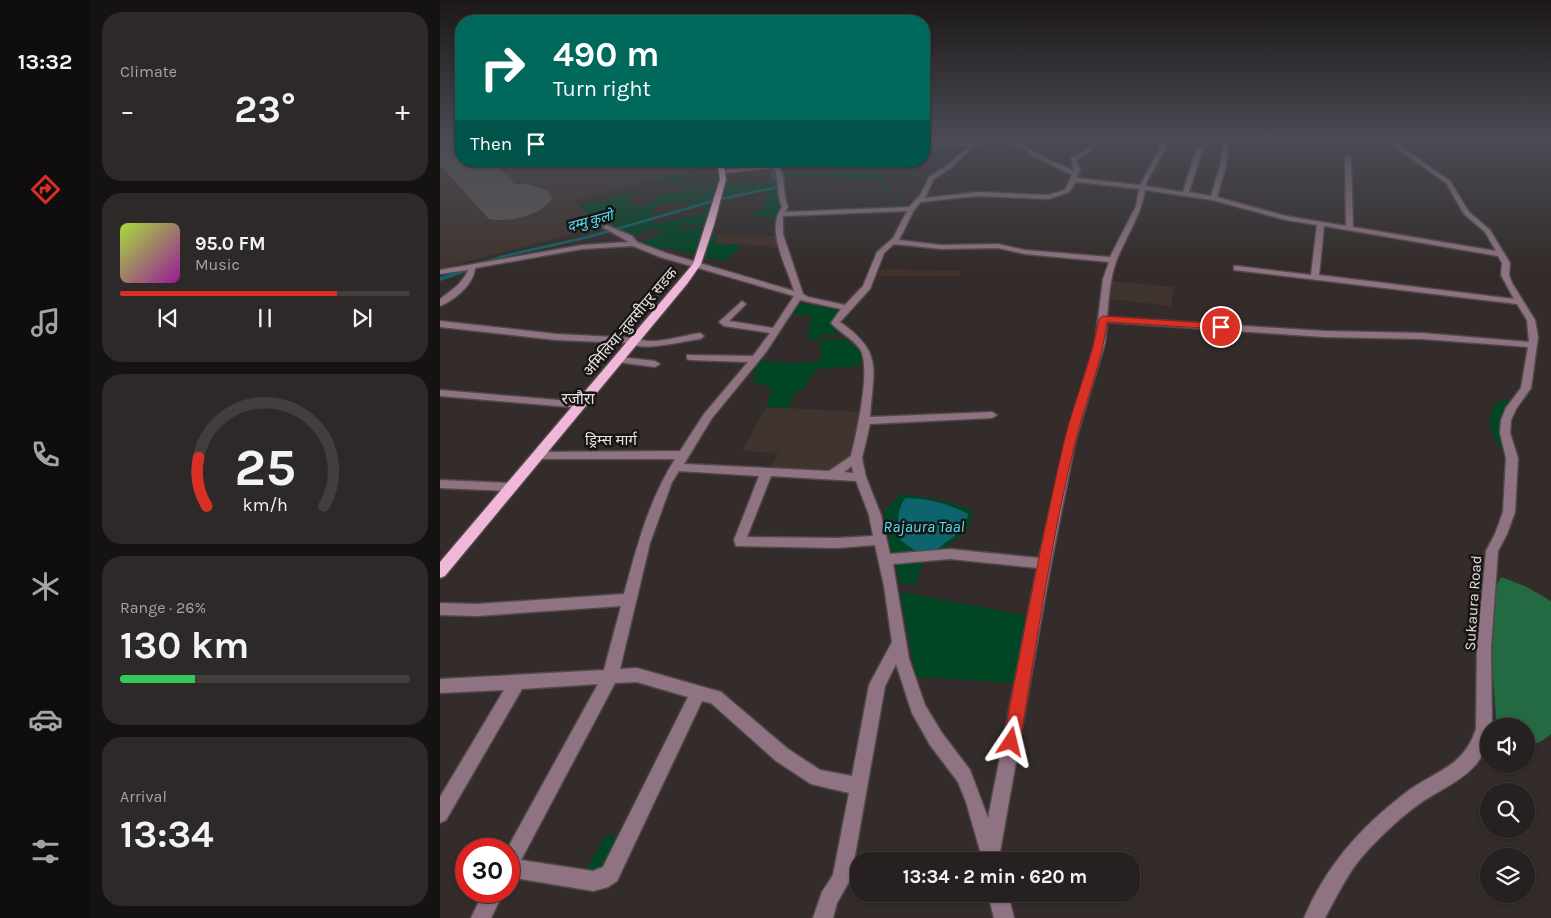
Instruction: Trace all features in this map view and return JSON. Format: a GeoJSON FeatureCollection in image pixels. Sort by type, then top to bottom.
{"type":"FeatureCollection","features":[{"type":"Feature","properties":{"kind":"main road","name":"अमिलिया-तुलसीपुर सडक"},"geometry":{"type":"LineString","coordinates":[[440,572],[619,360],[697,264],[720,192],[721,182]]}},
{"type":"Feature","properties":{"kind":"street"},"geometry":{"type":"LineString","coordinates":[[520,844],[610,677],[644,543],[666,482],[708,416],[755,359],[799,295],[795,275],[780,236],[779,218],[784,207],[781,197],[782,182]]}},
{"type":"Feature","properties":{"kind":"street"},"geometry":{"type":"LineString","coordinates":[[929,182],[924,195],[911,209],[901,231],[881,252],[867,288],[837,318],[836,323],[864,348],[868,356],[865,422],[856,458],[860,477],[873,504],[892,586],[902,659],[918,708],[936,739],[964,776],[975,802],[989,852]]}},
{"type":"Feature","properties":{"kind":"street"},"geometry":{"type":"LineString","coordinates":[[920,200],[978,194],[1049,197],[1067,191],[1072,182]]}},
{"type":"Feature","properties":{"kind":"street"},"geometry":{"type":"LineString","coordinates":[[1104,182],[1213,198],[1261,213],[1500,254]]}},
{"type":"Feature","properties":{"kind":"street"},"geometry":{"type":"LineString","coordinates":[[992,852],[1044,564],[1070,439],[1100,343],[1107,279],[1113,260],[1135,214],[1145,182]]}},
{"type":"Feature","properties":{"kind":"street"},"geometry":{"type":"LineString","coordinates":[[1185,194],[1189,182]]}},
{"type":"Feature","properties":{"kind":"street"},"geometry":{"type":"LineString","coordinates":[[1213,198],[1218,182]]}},
{"type":"Feature","properties":{"kind":"street"},"geometry":{"type":"LineString","coordinates":[[1349,182],[1350,229]]}},
{"type":"Feature","properties":{"kind":"street","name":"Sukaura Road"},"geometry":{"type":"LineString","coordinates":[[1314,918],[1344,864],[1361,844],[1411,800],[1464,766],[1479,745],[1484,729],[1484,648],[1492,551],[1509,512],[1512,458],[1505,433],[1506,420],[1511,408],[1526,388],[1534,337],[1531,320],[1505,275],[1506,262],[1488,231],[1466,213],[1448,182]]}},
{"type":"Feature","properties":{"kind":"street"},"geometry":{"type":"LineString","coordinates":[[782,214],[911,209]]}},
{"type":"Feature","properties":{"kind":"street"},"geometry":{"type":"LineString","coordinates":[[1315,277],[1321,224]]}},
{"type":"Feature","properties":{"kind":"street"},"geometry":{"type":"LineString","coordinates":[[606,227],[629,238],[634,244]]}},
{"type":"Feature","properties":{"kind":"street"},"geometry":{"type":"LineString","coordinates":[[892,242],[923,246],[1009,247],[1020,251],[1113,260]]}},
{"type":"Feature","properties":{"kind":"street"},"geometry":{"type":"LineString","coordinates":[[440,272],[582,247],[634,244],[663,255],[799,295],[805,300],[847,308]]}},
{"type":"Feature","properties":{"kind":"street"},"geometry":{"type":"LineString","coordinates":[[440,303],[468,280],[472,270],[470,268]]}},
{"type":"Feature","properties":{"kind":"street"},"geometry":{"type":"LineString","coordinates":[[1237,268],[1520,302]]}},
{"type":"Feature","properties":{"kind":"street"},"geometry":{"type":"LineString","coordinates":[[742,304],[724,323],[775,331]]}},
{"type":"Feature","properties":{"kind":"street"},"geometry":{"type":"LineString","coordinates":[[1103,319],[1324,334],[1422,336],[1532,346]]}},
{"type":"Feature","properties":{"kind":"street"},"geometry":{"type":"LineString","coordinates":[[440,324],[556,337],[650,344],[700,336]]}},
{"type":"Feature","properties":{"kind":"street"},"geometry":{"type":"LineString","coordinates":[[690,357],[755,359]]}},
{"type":"Feature","properties":{"kind":"street"},"geometry":{"type":"LineString","coordinates":[[619,360],[655,364]]}},
{"type":"Feature","properties":{"kind":"street"},"geometry":{"type":"LineString","coordinates":[[440,393],[580,406]]}},
{"type":"Feature","properties":{"kind":"street"},"geometry":{"type":"LineString","coordinates":[[865,422],[992,414]]}},
{"type":"Feature","properties":{"kind":"street","name":"ड्रिम्स मार्ग"},"geometry":{"type":"LineString","coordinates":[[539,454],[678,461],[767,471],[860,477]]}},
{"type":"Feature","properties":{"kind":"street"},"geometry":{"type":"LineString","coordinates":[[832,475],[856,458]]}},
{"type":"Feature","properties":{"kind":"street"},"geometry":{"type":"LineString","coordinates":[[767,471],[740,540],[741,542],[837,544],[880,540]]}},
{"type":"Feature","properties":{"kind":"street"},"geometry":{"type":"LineString","coordinates":[[440,484],[512,487]]}},
{"type":"Feature","properties":{"kind":"street"},"geometry":{"type":"LineString","coordinates":[[885,560],[950,554],[1044,564]]}},
{"type":"Feature","properties":{"kind":"street"},"geometry":{"type":"LineString","coordinates":[[440,609],[477,610],[631,599]]}},
{"type":"Feature","properties":{"kind":"street"},"geometry":{"type":"LineString","coordinates":[[823,918],[829,899],[842,878],[877,685],[900,641]]}},
{"type":"Feature","properties":{"kind":"street"},"geometry":{"type":"LineString","coordinates":[[440,686],[637,676],[715,697],[782,755],[817,778],[858,786]]}},
{"type":"Feature","properties":{"kind":"street"},"geometry":{"type":"LineString","coordinates":[[440,814],[518,681]]}},
{"type":"Feature","properties":{"kind":"street"},"geometry":{"type":"LineString","coordinates":[[520,870],[593,881],[601,880],[610,874],[698,692]]}},
{"type":"Feature","properties":{"kind":"street"},"geometry":{"type":"LineString","coordinates":[[1000,902],[1004,918]]}},
{"type":"Feature","properties":{"kind":"street"},"geometry":{"type":"LineString","coordinates":[[481,918],[488,903]]}},
{"type":"Feature","properties":{"kind":"shaded area"},"geometry":{"type":"Polygon","coordinates":[[[440,182],[648,182],[574,201],[602,226],[440,269],[440,182]]]}},
{"type":"Feature","properties":{"kind":"shaded area"},"geometry":{"type":"Polygon","coordinates":[[[718,235],[779,236],[784,247],[771,249],[770,246],[713,243],[718,235]]]}},
{"type":"Feature","properties":{"kind":"shaded area"},"geometry":{"type":"Polygon","coordinates":[[[881,269],[960,271],[959,276],[878,276],[881,269]]]}},
{"type":"Feature","properties":{"kind":"shaded area"},"geometry":{"type":"Polygon","coordinates":[[[1112,281],[1174,287],[1171,306],[1110,299],[1112,281]]]}},
{"type":"Feature","properties":{"kind":"shaded area"},"geometry":{"type":"Polygon","coordinates":[[[766,407],[862,412],[851,457],[839,470],[771,467],[778,453],[742,451],[766,407]]]}},
{"type":"Feature","properties":{"kind":"green space"},"geometry":{"type":"Polygon","coordinates":[[[648,182],[720,182],[720,186],[673,187],[679,183],[654,182],[574,201],[648,182]]]}},
{"type":"Feature","properties":{"kind":"green space"},"geometry":{"type":"Polygon","coordinates":[[[779,182],[781,182],[779,197],[783,204],[777,218],[749,215],[753,211],[764,210],[768,189],[721,198],[725,185],[778,183],[778,188],[779,182]]]}},
{"type":"Feature","properties":{"kind":"green space"},"geometry":{"type":"Polygon","coordinates":[[[882,182],[884,182],[903,209],[899,209],[894,198],[882,182]]]}},
{"type":"Feature","properties":{"kind":"green space"},"geometry":{"type":"Polygon","coordinates":[[[718,188],[715,200],[687,207],[685,201],[659,205],[650,216],[656,216],[632,225],[648,220],[657,224],[706,212],[706,205],[692,207],[714,201],[708,224],[681,226],[680,230],[707,227],[699,255],[664,247],[656,251],[640,245],[640,243],[661,233],[655,228],[631,237],[615,230],[620,228],[613,227],[613,223],[643,208],[602,226],[577,204],[611,201],[617,194],[637,194],[626,202],[646,205],[662,193],[708,189],[673,201],[718,188]]]}},
{"type":"Feature","properties":{"kind":"green space"},"geometry":{"type":"Polygon","coordinates":[[[711,235],[718,235],[714,243],[743,245],[727,260],[703,258],[711,235]]]}},
{"type":"Feature","properties":{"kind":"green space"},"geometry":{"type":"Polygon","coordinates":[[[796,303],[838,308],[840,310],[831,323],[836,330],[844,334],[821,334],[820,339],[846,340],[861,352],[860,366],[816,369],[802,391],[796,391],[789,408],[766,407],[772,387],[751,381],[758,373],[748,371],[757,360],[794,363],[821,361],[820,340],[808,339],[811,315],[788,314],[796,303]]]}},
{"type":"Feature","properties":{"kind":"green space"},"geometry":{"type":"Polygon","coordinates":[[[1512,400],[1502,418],[1506,455],[1493,435],[1489,422],[1490,415],[1499,401],[1512,400]]]}},
{"type":"Feature","properties":{"kind":"green space"},"geometry":{"type":"Polygon","coordinates":[[[901,494],[937,499],[973,510],[969,526],[962,535],[935,555],[932,553],[966,525],[968,514],[936,501],[901,503],[897,528],[920,554],[892,553],[884,517],[885,510],[901,494]]]}},
{"type":"Feature","properties":{"kind":"green space"},"geometry":{"type":"Polygon","coordinates":[[[924,558],[916,586],[900,583],[895,561],[924,558]]]}},
{"type":"Feature","properties":{"kind":"green space"},"geometry":{"type":"Polygon","coordinates":[[[1501,577],[1527,587],[1551,601],[1551,734],[1536,743],[1535,718],[1496,718],[1491,649],[1495,588],[1501,577]]]}},
{"type":"Feature","properties":{"kind":"green space"},"geometry":{"type":"Polygon","coordinates":[[[900,592],[1025,615],[1016,683],[916,677],[900,592]]]}},
{"type":"Feature","properties":{"kind":"green space"},"geometry":{"type":"Polygon","coordinates":[[[606,835],[623,837],[606,872],[586,870],[606,835]]]}},
{"type":"Feature","properties":{"kind":"water","name":"Rajaura Taal"},"geometry":{"type":"Polygon","coordinates":[[[906,498],[938,502],[960,510],[968,514],[966,525],[932,553],[920,554],[900,540],[898,530],[899,513],[900,507],[906,498]]]}},
{"type":"Feature","properties":{"kind":"waterway","name":"दम्मु कुलो"},"geometry":{"type":"LineString","coordinates":[[440,279],[459,273],[468,267],[509,255],[588,237],[717,200],[778,187],[778,182]]}},
{"type":"Feature","properties":{"kind":"runway"},"geometry":{"type":"LineString","coordinates":[[471,182],[500,212],[527,205],[537,199],[536,196],[528,193],[507,192],[497,182]]}},
{"type":"Feature","properties":{"kind":"district","name":"रजौरा"},"geometry":{"type":"Point","coordinates":[578,398]}},
{"type":"Feature","properties":{"kind":"route"},"geometry":{"type":"LineString","coordinates":[[1011,742],[1044,564],[1070,439],[1100,343],[1103,319],[1221,327]]}}]}
